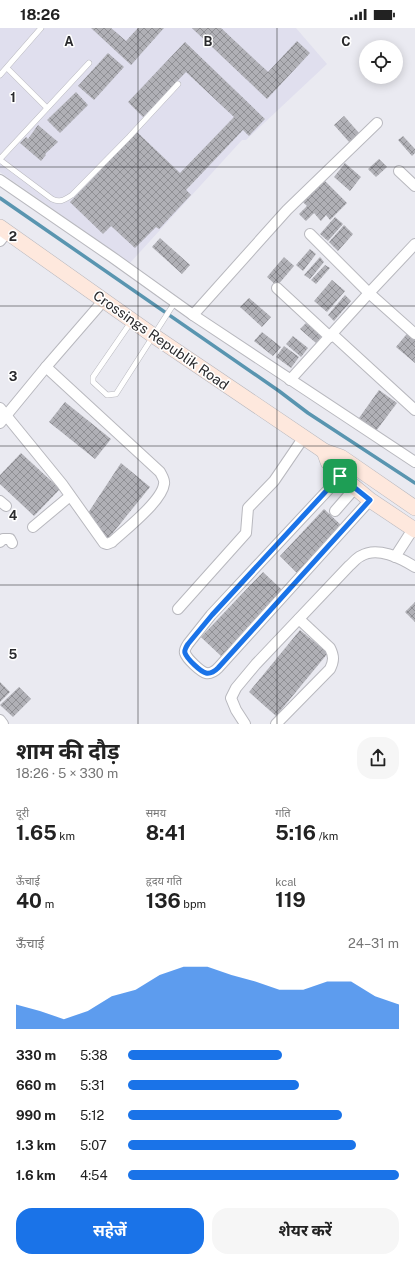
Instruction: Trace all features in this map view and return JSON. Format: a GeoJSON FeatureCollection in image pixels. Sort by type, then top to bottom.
{"type":"FeatureCollection","features":[{"type":"Feature","properties":{"kind":"street"},"geometry":{"type":"LineString","coordinates":[[193,315],[287,210],[377,123]]}},
{"type":"Feature","properties":{"kind":"street"},"geometry":{"type":"LineString","coordinates":[[399,171],[415,186]]}},
{"type":"Feature","properties":{"kind":"street"},"geometry":{"type":"LineString","coordinates":[[0,180],[193,315],[414,460]]}},
{"type":"Feature","properties":{"kind":"street","name":"Crossings Republik Road"},"geometry":{"type":"LineString","coordinates":[[2,233],[104,300],[132,321],[158,330],[324,451],[341,456],[415,508]]}},
{"type":"Feature","properties":{"kind":"street"},"geometry":{"type":"LineString","coordinates":[[310,234],[369,293],[415,334]]}},
{"type":"Feature","properties":{"kind":"street"},"geometry":{"type":"LineString","coordinates":[[290,380],[414,246]]}},
{"type":"Feature","properties":{"kind":"street"},"geometry":{"type":"LineString","coordinates":[[277,288],[415,410]]}},
{"type":"Feature","properties":{"kind":"street"},"geometry":{"type":"LineString","coordinates":[[46,367],[160,472],[163,477],[164,484],[160,495],[141,516],[107,544],[104,544],[70,496],[2,415],[104,300]]}},
{"type":"Feature","properties":{"kind":"street"},"geometry":{"type":"LineString","coordinates":[[178,609],[246,533],[248,508],[274,480],[304,437]]}},
{"type":"Feature","properties":{"kind":"street","name":"Crossings Republik Road"},"geometry":{"type":"LineString","coordinates":[[324,451],[328,462],[340,476],[370,500],[414,529]]}},
{"type":"Feature","properties":{"kind":"street"},"geometry":{"type":"LineString","coordinates":[[340,476],[212,615],[188,644],[185,649],[186,655],[200,670],[205,673],[210,673],[218,668],[370,500]]}},
{"type":"Feature","properties":{"kind":"street"},"geometry":{"type":"LineString","coordinates":[[335,511],[355,488]]}},
{"type":"Feature","properties":{"kind":"street"},"geometry":{"type":"LineString","coordinates":[[33,527],[70,496]]}},
{"type":"Feature","properties":{"kind":"street"},"geometry":{"type":"LineString","coordinates":[[396,557],[414,529]]}},
{"type":"Feature","properties":{"kind":"street"},"geometry":{"type":"LineString","coordinates":[[0,542],[6,538],[10,539],[12,543]]}},
{"type":"Feature","properties":{"kind":"street"},"geometry":{"type":"LineString","coordinates":[[245,724],[236,710],[231,698],[236,688],[256,664],[349,566],[362,555],[376,552],[385,553],[415,566]]}},
{"type":"Feature","properties":{"kind":"street"},"geometry":{"type":"LineString","coordinates":[[276,724],[330,669],[333,662],[333,654],[330,648],[299,619]]}},
{"type":"Feature","properties":{"kind":"street"},"geometry":{"type":"LineString","coordinates":[[0,720],[3,724]]}},
{"type":"Feature","properties":{"kind":"lane"},"geometry":{"type":"LineString","coordinates":[[0,75],[41,28]]}},
{"type":"Feature","properties":{"kind":"lane"},"geometry":{"type":"LineString","coordinates":[[89,63],[0,159],[57,202],[63,201],[72,195],[178,84]]}},
{"type":"Feature","properties":{"kind":"lane"},"geometry":{"type":"LineString","coordinates":[[7,68],[47,108]]}},
{"type":"Feature","properties":{"kind":"lane"},"geometry":{"type":"LineString","coordinates":[[132,321],[93,377],[93,382],[107,394],[116,394],[175,302]]}},
{"type":"Feature","properties":{"kind":"shaded area"},"geometry":{"type":"Polygon","coordinates":[[[0,28],[296,28],[327,64],[246,140],[242,140],[130,263],[0,172],[0,28]]]}},
{"type":"Feature","properties":{"kind":"building"},"geometry":{"type":"Polygon","coordinates":[[[91,28],[111,28],[126,41],[138,28],[164,28],[131,65],[91,28]]]}},
{"type":"Feature","properties":{"kind":"building"},"geometry":{"type":"Polygon","coordinates":[[[192,28],[221,28],[268,72],[297,41],[310,53],[267,99],[192,28]]]}},
{"type":"Feature","properties":{"kind":"building"},"geometry":{"type":"Polygon","coordinates":[[[185,42],[265,119],[249,136],[243,130],[186,190],[191,195],[159,229],[156,227],[135,248],[111,226],[103,234],[70,202],[137,132],[180,173],[234,117],[186,72],[143,117],[128,102],[185,42]]]}},
{"type":"Feature","properties":{"kind":"building"},"geometry":{"type":"Polygon","coordinates":[[[108,53],[124,67],[94,100],[78,86],[108,53]]]}},
{"type":"Feature","properties":{"kind":"building"},"geometry":{"type":"Polygon","coordinates":[[[76,92],[88,105],[60,133],[47,120],[76,92]]]}},
{"type":"Feature","properties":{"kind":"building"},"geometry":{"type":"Polygon","coordinates":[[[344,116],[360,134],[350,143],[334,125],[344,116]]]}},
{"type":"Feature","properties":{"kind":"building"},"geometry":{"type":"Polygon","coordinates":[[[38,125],[58,142],[45,154],[46,155],[41,161],[20,143],[26,137],[28,139],[38,125]]]}},
{"type":"Feature","properties":{"kind":"building"},"geometry":{"type":"Polygon","coordinates":[[[403,136],[415,149],[415,153],[412,156],[398,140],[403,136]]]}},
{"type":"Feature","properties":{"kind":"building"},"geometry":{"type":"Polygon","coordinates":[[[379,159],[387,167],[376,177],[368,169],[379,159]]]}},
{"type":"Feature","properties":{"kind":"building"},"geometry":{"type":"Polygon","coordinates":[[[345,163],[361,177],[350,191],[334,177],[345,163]]]}},
{"type":"Feature","properties":{"kind":"building"},"geometry":{"type":"Polygon","coordinates":[[[324,180],[347,203],[330,220],[326,215],[321,221],[314,213],[306,221],[299,214],[307,206],[302,201],[324,180]]]}},
{"type":"Feature","properties":{"kind":"building"},"geometry":{"type":"Polygon","coordinates":[[[335,217],[343,224],[328,241],[320,234],[335,217]]]}},
{"type":"Feature","properties":{"kind":"building"},"geometry":{"type":"Polygon","coordinates":[[[344,225],[353,234],[338,251],[329,242],[344,225]]]}},
{"type":"Feature","properties":{"kind":"building"},"geometry":{"type":"Polygon","coordinates":[[[160,238],[190,265],[182,274],[152,247],[160,238]]]}},
{"type":"Feature","properties":{"kind":"building"},"geometry":{"type":"Polygon","coordinates":[[[310,249],[316,254],[303,271],[296,265],[310,249]]]}},
{"type":"Feature","properties":{"kind":"building"},"geometry":{"type":"Polygon","coordinates":[[[284,257],[294,266],[277,286],[267,277],[284,257]]]}},
{"type":"Feature","properties":{"kind":"building"},"geometry":{"type":"Polygon","coordinates":[[[320,257],[324,262],[310,279],[304,275],[320,257]]]}},
{"type":"Feature","properties":{"kind":"building"},"geometry":{"type":"Polygon","coordinates":[[[325,265],[330,268],[316,284],[311,280],[325,265]]]}},
{"type":"Feature","properties":{"kind":"building"},"geometry":{"type":"Polygon","coordinates":[[[332,280],[345,291],[327,312],[314,301],[332,280]]]}},
{"type":"Feature","properties":{"kind":"building"},"geometry":{"type":"Polygon","coordinates":[[[345,295],[351,301],[334,321],[328,315],[345,295]]]}},
{"type":"Feature","properties":{"kind":"building"},"geometry":{"type":"Polygon","coordinates":[[[249,298],[271,317],[262,327],[240,307],[249,298]]]}},
{"type":"Feature","properties":{"kind":"building"},"geometry":{"type":"Polygon","coordinates":[[[306,323],[322,336],[316,343],[300,329],[306,323]]]}},
{"type":"Feature","properties":{"kind":"building"},"geometry":{"type":"Polygon","coordinates":[[[410,330],[415,335],[415,363],[396,347],[410,330]]]}},
{"type":"Feature","properties":{"kind":"building"},"geometry":{"type":"Polygon","coordinates":[[[262,332],[281,347],[273,356],[254,341],[262,332]]]}},
{"type":"Feature","properties":{"kind":"building"},"geometry":{"type":"Polygon","coordinates":[[[293,336],[308,348],[301,357],[286,344],[293,336]]]}},
{"type":"Feature","properties":{"kind":"building"},"geometry":{"type":"Polygon","coordinates":[[[284,346],[299,357],[291,368],[276,357],[284,346]]]}},
{"type":"Feature","properties":{"kind":"building"},"geometry":{"type":"Polygon","coordinates":[[[379,390],[397,403],[376,431],[359,418],[379,390]]]}},
{"type":"Feature","properties":{"kind":"building"},"geometry":{"type":"Polygon","coordinates":[[[65,402],[111,439],[95,459],[49,422],[65,402]]]}},
{"type":"Feature","properties":{"kind":"building"},"geometry":{"type":"Polygon","coordinates":[[[21,453],[60,489],[34,516],[0,484],[0,475],[21,453]]]}},
{"type":"Feature","properties":{"kind":"building"},"geometry":{"type":"Polygon","coordinates":[[[121,463],[150,487],[107,540],[88,513],[121,463]]]}},
{"type":"Feature","properties":{"kind":"building"},"geometry":{"type":"Polygon","coordinates":[[[324,509],[343,527],[298,574],[280,556],[324,509]]]}},
{"type":"Feature","properties":{"kind":"building"},"geometry":{"type":"Polygon","coordinates":[[[263,572],[283,591],[221,656],[201,637],[263,572]]]}},
{"type":"Feature","properties":{"kind":"building"},"geometry":{"type":"Polygon","coordinates":[[[415,602],[415,622],[405,612],[415,602]]]}},
{"type":"Feature","properties":{"kind":"building"},"geometry":{"type":"Polygon","coordinates":[[[300,630],[328,653],[276,716],[249,692],[300,630]]]}},
{"type":"Feature","properties":{"kind":"building"},"geometry":{"type":"Polygon","coordinates":[[[0,682],[10,692],[0,702],[0,682]]]}},
{"type":"Feature","properties":{"kind":"building"},"geometry":{"type":"Polygon","coordinates":[[[19,687],[31,699],[13,717],[0,705],[19,687]]]}},
{"type":"Feature","properties":{"kind":"waterway"},"geometry":{"type":"LineString","coordinates":[[0,198],[279,391],[308,413],[415,483]]}},
{"type":"Feature","properties":{"kind":"route"},"geometry":{"type":"LineString","coordinates":[[340,476],[370,500],[215,671],[205,673],[200,670],[185,653],[185,649],[188,644],[212,615],[340,476]]}}]}
